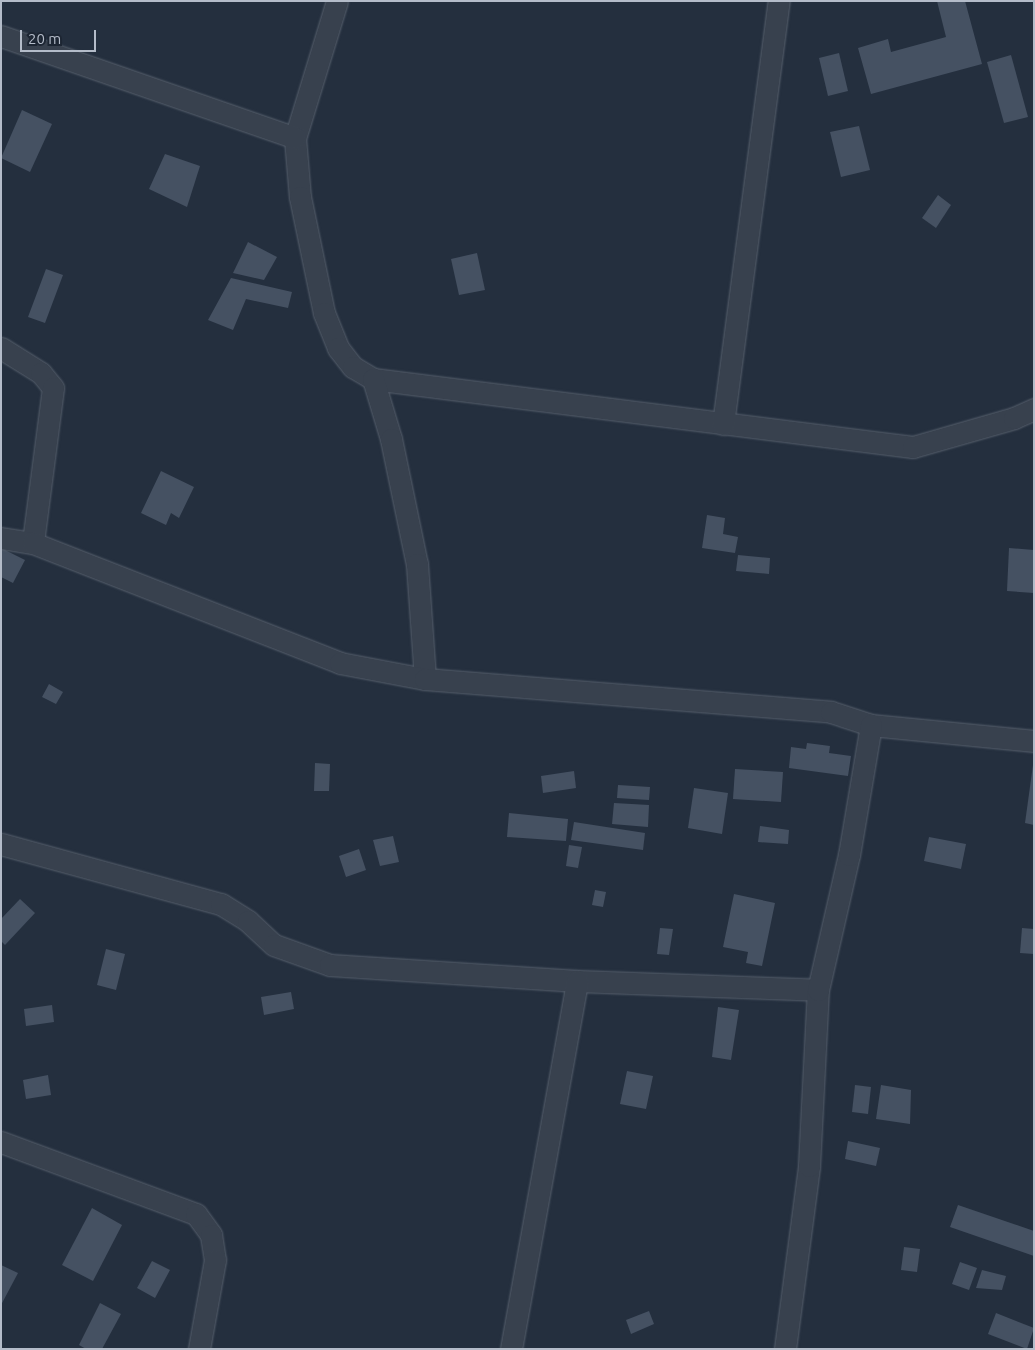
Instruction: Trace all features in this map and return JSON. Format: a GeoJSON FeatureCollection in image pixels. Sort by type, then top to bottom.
{"type":"FeatureCollection","features":[{"type":"Feature","properties":{"kind":"street"},"geometry":{"type":"LineString","coordinates":[[337,1],[295,138],[300,198],[324,313],[338,348],[353,367],[373,379],[913,447],[1034,409]]}},
{"type":"Feature","properties":{"kind":"street"},"geometry":{"type":"LineString","coordinates":[[723,424],[779,1]]}},
{"type":"Feature","properties":{"kind":"street"},"geometry":{"type":"LineString","coordinates":[[1,36],[295,138]]}},
{"type":"Feature","properties":{"kind":"street"},"geometry":{"type":"LineString","coordinates":[[1,348],[41,373],[53,388],[33,543]]}},
{"type":"Feature","properties":{"kind":"street"},"geometry":{"type":"LineString","coordinates":[[373,379],[391,439],[417,564],[425,678]]}},
{"type":"Feature","properties":{"kind":"street"},"geometry":{"type":"LineString","coordinates":[[1,538],[33,543],[340,662],[425,678],[831,712],[870,725],[1034,741]]}},
{"type":"Feature","properties":{"kind":"street"},"geometry":{"type":"LineString","coordinates":[[786,1349],[809,1166],[818,990],[849,855],[870,725]]}},
{"type":"Feature","properties":{"kind":"street"},"geometry":{"type":"LineString","coordinates":[[1,844],[221,904],[248,921],[274,945],[330,965],[577,981],[818,990]]}},
{"type":"Feature","properties":{"kind":"street"},"geometry":{"type":"LineString","coordinates":[[511,1349],[577,981]]}},
{"type":"Feature","properties":{"kind":"street"},"geometry":{"type":"LineString","coordinates":[[1,1142],[196,1214],[211,1236],[215,1260],[199,1349]]}},
{"type":"Feature","properties":{"kind":"building"},"geometry":{"type":"Polygon","coordinates":[[[937,1],[965,1],[982,64],[871,94],[858,48],[888,39],[891,52],[946,37],[937,1]]]}},
{"type":"Feature","properties":{"kind":"building"},"geometry":{"type":"Polygon","coordinates":[[[839,53],[848,91],[828,96],[819,58],[839,53]]]}},
{"type":"Feature","properties":{"kind":"building"},"geometry":{"type":"Polygon","coordinates":[[[1011,55],[1028,117],[1004,123],[987,62],[1011,55]]]}},
{"type":"Feature","properties":{"kind":"building"},"geometry":{"type":"Polygon","coordinates":[[[22,110],[52,124],[30,172],[1,158],[22,110]]]}},
{"type":"Feature","properties":{"kind":"building"},"geometry":{"type":"Polygon","coordinates":[[[859,126],[870,170],[841,177],[830,132],[859,126]]]}},
{"type":"Feature","properties":{"kind":"building"},"geometry":{"type":"Polygon","coordinates":[[[165,154],[200,166],[187,207],[149,189],[165,154]]]}},
{"type":"Feature","properties":{"kind":"building"},"geometry":{"type":"Polygon","coordinates":[[[938,195],[951,205],[936,228],[922,218],[938,195]]]}},
{"type":"Feature","properties":{"kind":"building"},"geometry":{"type":"Polygon","coordinates":[[[248,242],[277,257],[264,280],[233,273],[248,242]]]}},
{"type":"Feature","properties":{"kind":"building"},"geometry":{"type":"Polygon","coordinates":[[[477,253],[485,290],[459,295],[451,259],[477,253]]]}},
{"type":"Feature","properties":{"kind":"building"},"geometry":{"type":"Polygon","coordinates":[[[46,269],[63,275],[45,323],[28,317],[46,269]]]}},
{"type":"Feature","properties":{"kind":"building"},"geometry":{"type":"Polygon","coordinates":[[[231,278],[292,292],[288,308],[246,299],[233,330],[208,320],[231,278]]]}},
{"type":"Feature","properties":{"kind":"building"},"geometry":{"type":"Polygon","coordinates":[[[161,471],[194,487],[179,518],[171,513],[166,525],[141,513],[161,471]]]}},
{"type":"Feature","properties":{"kind":"building"},"geometry":{"type":"Polygon","coordinates":[[[707,515],[725,518],[723,534],[738,537],[735,553],[702,548],[707,515]]]}},
{"type":"Feature","properties":{"kind":"building"},"geometry":{"type":"Polygon","coordinates":[[[1,548],[25,560],[13,583],[1,577],[1,548]]]}},
{"type":"Feature","properties":{"kind":"building"},"geometry":{"type":"Polygon","coordinates":[[[1009,548],[1034,550],[1034,593],[1007,591],[1009,548]]]}},
{"type":"Feature","properties":{"kind":"building"},"geometry":{"type":"Polygon","coordinates":[[[738,555],[770,558],[769,574],[736,571],[738,555]]]}},
{"type":"Feature","properties":{"kind":"building"},"geometry":{"type":"Polygon","coordinates":[[[49,684],[63,692],[56,704],[42,697],[49,684]]]}},
{"type":"Feature","properties":{"kind":"building"},"geometry":{"type":"Polygon","coordinates":[[[807,743],[830,746],[829,753],[851,756],[848,776],[789,768],[791,747],[806,749],[807,743]]]}},
{"type":"Feature","properties":{"kind":"building"},"geometry":{"type":"Polygon","coordinates":[[[315,763],[330,764],[329,791],[314,791],[315,763]]]}},
{"type":"Feature","properties":{"kind":"building"},"geometry":{"type":"Polygon","coordinates":[[[1034,765],[1034,825],[1025,823],[1034,765]]]}},
{"type":"Feature","properties":{"kind":"building"},"geometry":{"type":"Polygon","coordinates":[[[735,769],[783,772],[781,802],[733,799],[735,769]]]}},
{"type":"Feature","properties":{"kind":"building"},"geometry":{"type":"Polygon","coordinates":[[[574,771],[576,788],[543,793],[541,776],[574,771]]]}},
{"type":"Feature","properties":{"kind":"building"},"geometry":{"type":"Polygon","coordinates":[[[618,785],[650,787],[649,800],[617,798],[618,785]]]}},
{"type":"Feature","properties":{"kind":"building"},"geometry":{"type":"Polygon","coordinates":[[[694,788],[728,793],[722,834],[688,828],[694,788]]]}},
{"type":"Feature","properties":{"kind":"building"},"geometry":{"type":"Polygon","coordinates":[[[614,803],[649,805],[648,827],[612,824],[614,803]]]}},
{"type":"Feature","properties":{"kind":"building"},"geometry":{"type":"Polygon","coordinates":[[[509,813],[568,819],[566,841],[507,837],[509,813]]]}},
{"type":"Feature","properties":{"kind":"building"},"geometry":{"type":"Polygon","coordinates":[[[574,822],[645,833],[643,850],[571,840],[574,822]]]}},
{"type":"Feature","properties":{"kind":"building"},"geometry":{"type":"Polygon","coordinates":[[[760,826],[789,830],[788,844],[758,842],[760,826]]]}},
{"type":"Feature","properties":{"kind":"building"},"geometry":{"type":"Polygon","coordinates":[[[393,836],[399,862],[380,866],[373,840],[393,836]]]}},
{"type":"Feature","properties":{"kind":"building"},"geometry":{"type":"Polygon","coordinates":[[[929,837],[966,844],[961,869],[924,861],[929,837]]]}},
{"type":"Feature","properties":{"kind":"building"},"geometry":{"type":"Polygon","coordinates":[[[569,845],[582,847],[578,868],[566,866],[569,845]]]}},
{"type":"Feature","properties":{"kind":"building"},"geometry":{"type":"Polygon","coordinates":[[[359,849],[366,870],[346,877],[339,856],[359,849]]]}},
{"type":"Feature","properties":{"kind":"building"},"geometry":{"type":"Polygon","coordinates":[[[595,890],[606,892],[603,907],[592,905],[595,890]]]}},
{"type":"Feature","properties":{"kind":"building"},"geometry":{"type":"Polygon","coordinates":[[[734,894],[775,903],[762,966],[746,963],[748,952],[723,947],[734,894]]]}},
{"type":"Feature","properties":{"kind":"building"},"geometry":{"type":"Polygon","coordinates":[[[20,899],[35,913],[5,945],[1,941],[1,919],[20,899]]]}},
{"type":"Feature","properties":{"kind":"building"},"geometry":{"type":"Polygon","coordinates":[[[660,928],[673,929],[669,955],[657,954],[660,928]]]}},
{"type":"Feature","properties":{"kind":"building"},"geometry":{"type":"Polygon","coordinates":[[[1022,928],[1034,929],[1034,954],[1020,953],[1022,928]]]}},
{"type":"Feature","properties":{"kind":"building"},"geometry":{"type":"Polygon","coordinates":[[[106,949],[125,954],[116,990],[97,985],[106,949]]]}},
{"type":"Feature","properties":{"kind":"building"},"geometry":{"type":"Polygon","coordinates":[[[291,992],[294,1009],[264,1015],[261,997],[291,992]]]}},
{"type":"Feature","properties":{"kind":"building"},"geometry":{"type":"Polygon","coordinates":[[[52,1005],[54,1022],[26,1026],[24,1009],[52,1005]]]}},
{"type":"Feature","properties":{"kind":"building"},"geometry":{"type":"Polygon","coordinates":[[[718,1007],[739,1010],[731,1060],[712,1057],[718,1007]]]}},
{"type":"Feature","properties":{"kind":"building"},"geometry":{"type":"Polygon","coordinates":[[[627,1071],[653,1076],[646,1109],[620,1104],[627,1071]]]}},
{"type":"Feature","properties":{"kind":"building"},"geometry":{"type":"Polygon","coordinates":[[[48,1075],[51,1095],[26,1099],[23,1080],[48,1075]]]}},
{"type":"Feature","properties":{"kind":"building"},"geometry":{"type":"Polygon","coordinates":[[[855,1085],[871,1087],[868,1114],[852,1112],[855,1085]]]}},
{"type":"Feature","properties":{"kind":"building"},"geometry":{"type":"Polygon","coordinates":[[[881,1085],[911,1090],[910,1124],[876,1119],[881,1085]]]}},
{"type":"Feature","properties":{"kind":"building"},"geometry":{"type":"Polygon","coordinates":[[[848,1141],[880,1148],[876,1166],[845,1159],[848,1141]]]}},
{"type":"Feature","properties":{"kind":"building"},"geometry":{"type":"Polygon","coordinates":[[[958,1205],[1034,1231],[1034,1256],[950,1227],[958,1205]]]}},
{"type":"Feature","properties":{"kind":"building"},"geometry":{"type":"Polygon","coordinates":[[[92,1208],[122,1225],[93,1281],[62,1265],[92,1208]]]}},
{"type":"Feature","properties":{"kind":"building"},"geometry":{"type":"Polygon","coordinates":[[[904,1247],[920,1249],[917,1272],[901,1270],[904,1247]]]}},
{"type":"Feature","properties":{"kind":"building"},"geometry":{"type":"Polygon","coordinates":[[[152,1261],[170,1270],[155,1298],[137,1288],[152,1261]]]}},
{"type":"Feature","properties":{"kind":"building"},"geometry":{"type":"Polygon","coordinates":[[[960,1262],[977,1268],[969,1290],[952,1284],[960,1262]]]}},
{"type":"Feature","properties":{"kind":"building"},"geometry":{"type":"Polygon","coordinates":[[[1,1265],[18,1273],[1,1305],[1,1265]]]}},
{"type":"Feature","properties":{"kind":"building"},"geometry":{"type":"Polygon","coordinates":[[[982,1270],[1006,1276],[1002,1290],[976,1288],[982,1270]]]}},
{"type":"Feature","properties":{"kind":"building"},"geometry":{"type":"Polygon","coordinates":[[[100,1303],[121,1314],[102,1349],[86,1349],[79,1345],[100,1303]]]}},
{"type":"Feature","properties":{"kind":"building"},"geometry":{"type":"Polygon","coordinates":[[[649,1311],[654,1324],[631,1334],[626,1320],[649,1311]]]}},
{"type":"Feature","properties":{"kind":"building"},"geometry":{"type":"Polygon","coordinates":[[[996,1313],[1034,1328],[1027,1349],[988,1334],[996,1313]]]}}]}
